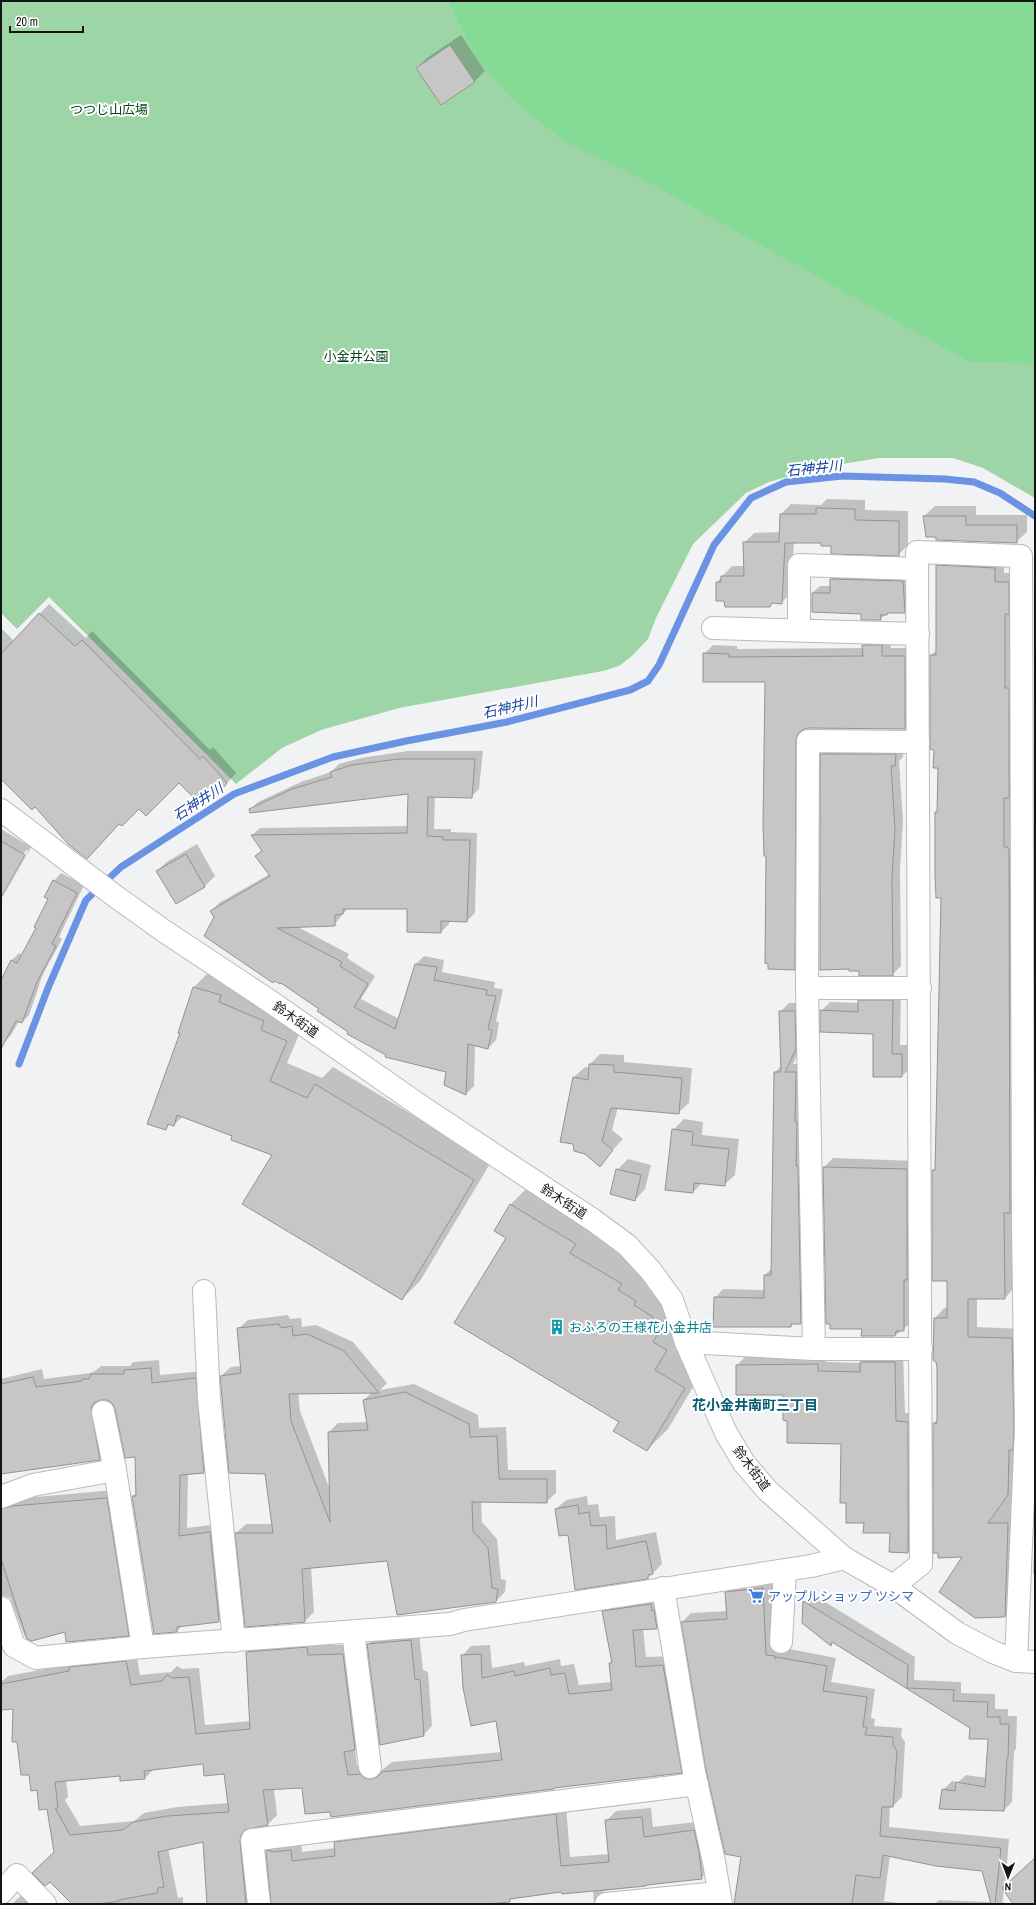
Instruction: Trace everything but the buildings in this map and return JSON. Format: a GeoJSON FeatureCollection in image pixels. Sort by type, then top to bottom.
{"type":"FeatureCollection","features":[{"type":"Feature","properties":{"kind":"street"},"geometry":{"type":"LineString","coordinates":[[893,1586],[921,1564],[920,988],[917,552],[1021,556],[1031,1428],[1025,1662]]}},
{"type":"Feature","properties":{"kind":"street"},"geometry":{"type":"LineString","coordinates":[[799,630],[799,565],[917,569]]}},
{"type":"Feature","properties":{"kind":"street"},"geometry":{"type":"LineString","coordinates":[[713,628],[918,634]]}},
{"type":"Feature","properties":{"kind":"street"},"geometry":{"type":"LineString","coordinates":[[814,1349],[807,988],[808,741],[918,742]]}},
{"type":"Feature","properties":{"kind":"street","name":"鈴木街道"},"geometry":{"type":"LineString","coordinates":[[1,810],[115,896],[425,1109],[593,1220],[627,1245],[651,1271],[672,1300],[686,1342],[726,1433],[744,1463],[768,1491],[844,1558],[893,1586],[957,1633],[993,1652],[1025,1662]]}},
{"type":"Feature","properties":{"kind":"street"},"geometry":{"type":"LineString","coordinates":[[807,988],[920,988]]}},
{"type":"Feature","properties":{"kind":"street"},"geometry":{"type":"LineString","coordinates":[[204,1291],[209,1399],[234,1641]]}},
{"type":"Feature","properties":{"kind":"street"},"geometry":{"type":"LineString","coordinates":[[686,1342],[814,1349],[921,1349]]}},
{"type":"Feature","properties":{"kind":"street"},"geometry":{"type":"LineString","coordinates":[[103,1412],[115,1470],[143,1647]]}},
{"type":"Feature","properties":{"kind":"street"},"geometry":{"type":"LineString","coordinates":[[1,1497],[33,1485],[115,1470]]}},
{"type":"Feature","properties":{"kind":"street"},"geometry":{"type":"LineString","coordinates":[[1,1608],[14,1646],[36,1658],[143,1647],[450,1624],[464,1620],[663,1588],[811,1566],[844,1558]]}},
{"type":"Feature","properties":{"kind":"street"},"geometry":{"type":"LineString","coordinates":[[781,1642],[785,1570]]}},
{"type":"Feature","properties":{"kind":"street"},"geometry":{"type":"LineString","coordinates":[[606,1904],[719,1898],[714,1862],[696,1784],[663,1588]]}},
{"type":"Feature","properties":{"kind":"street"},"geometry":{"type":"LineString","coordinates":[[353,1632],[370,1767]]}},
{"type":"Feature","properties":{"kind":"street"},"geometry":{"type":"LineString","coordinates":[[259,1904],[252,1840],[696,1784]]}},
{"type":"Feature","properties":{"kind":"street"},"geometry":{"type":"LineString","coordinates":[[1,1893],[17,1876],[45,1904]]}},
{"type":"Feature","properties":{"kind":"green space","name":"小金井公園"},"geometry":{"type":"Polygon","coordinates":[[[1,1],[1035,1],[1035,498],[983,468],[953,458],[879,458],[818,468],[769,482],[746,493],[693,544],[656,618],[648,639],[632,656],[619,666],[603,671],[399,708],[321,730],[282,748],[236,784],[49,597],[17,629],[1,613],[1,1]]]}},
{"type":"Feature","properties":{"kind":"green space"},"geometry":{"type":"Polygon","coordinates":[[[448,1],[1035,1],[1035,364],[968,361],[641,178],[565,142],[514,101],[476,58],[448,1]]]}},
{"type":"Feature","properties":{"kind":"waterway","name":"石神井川"},"geometry":{"type":"LineString","coordinates":[[19,1064],[48,988],[86,900],[121,867],[234,794],[333,757],[406,741],[507,722],[630,690],[648,681],[659,665],[714,545],[751,498],[786,482],[842,476],[945,479],[974,482],[1000,493],[1035,516]]}},
{"type":"Feature","properties":{"kind":"place","name":"おふろの王様花小金井店"},"geometry":{"type":"Point","coordinates":[557,1327]}},
{"type":"Feature","properties":{"kind":"place","name":"アップルショップ ツシマ"},"geometry":{"type":"Point","coordinates":[756,1596]}},
{"type":"Feature","properties":{"kind":"district","name":"花小金井南町三丁目"},"geometry":{"type":"Point","coordinates":[755,1405]}},
{"type":"Feature","properties":{"kind":"park label","name":"つつじ山広場"},"geometry":{"type":"Point","coordinates":[109,109]}}]}
